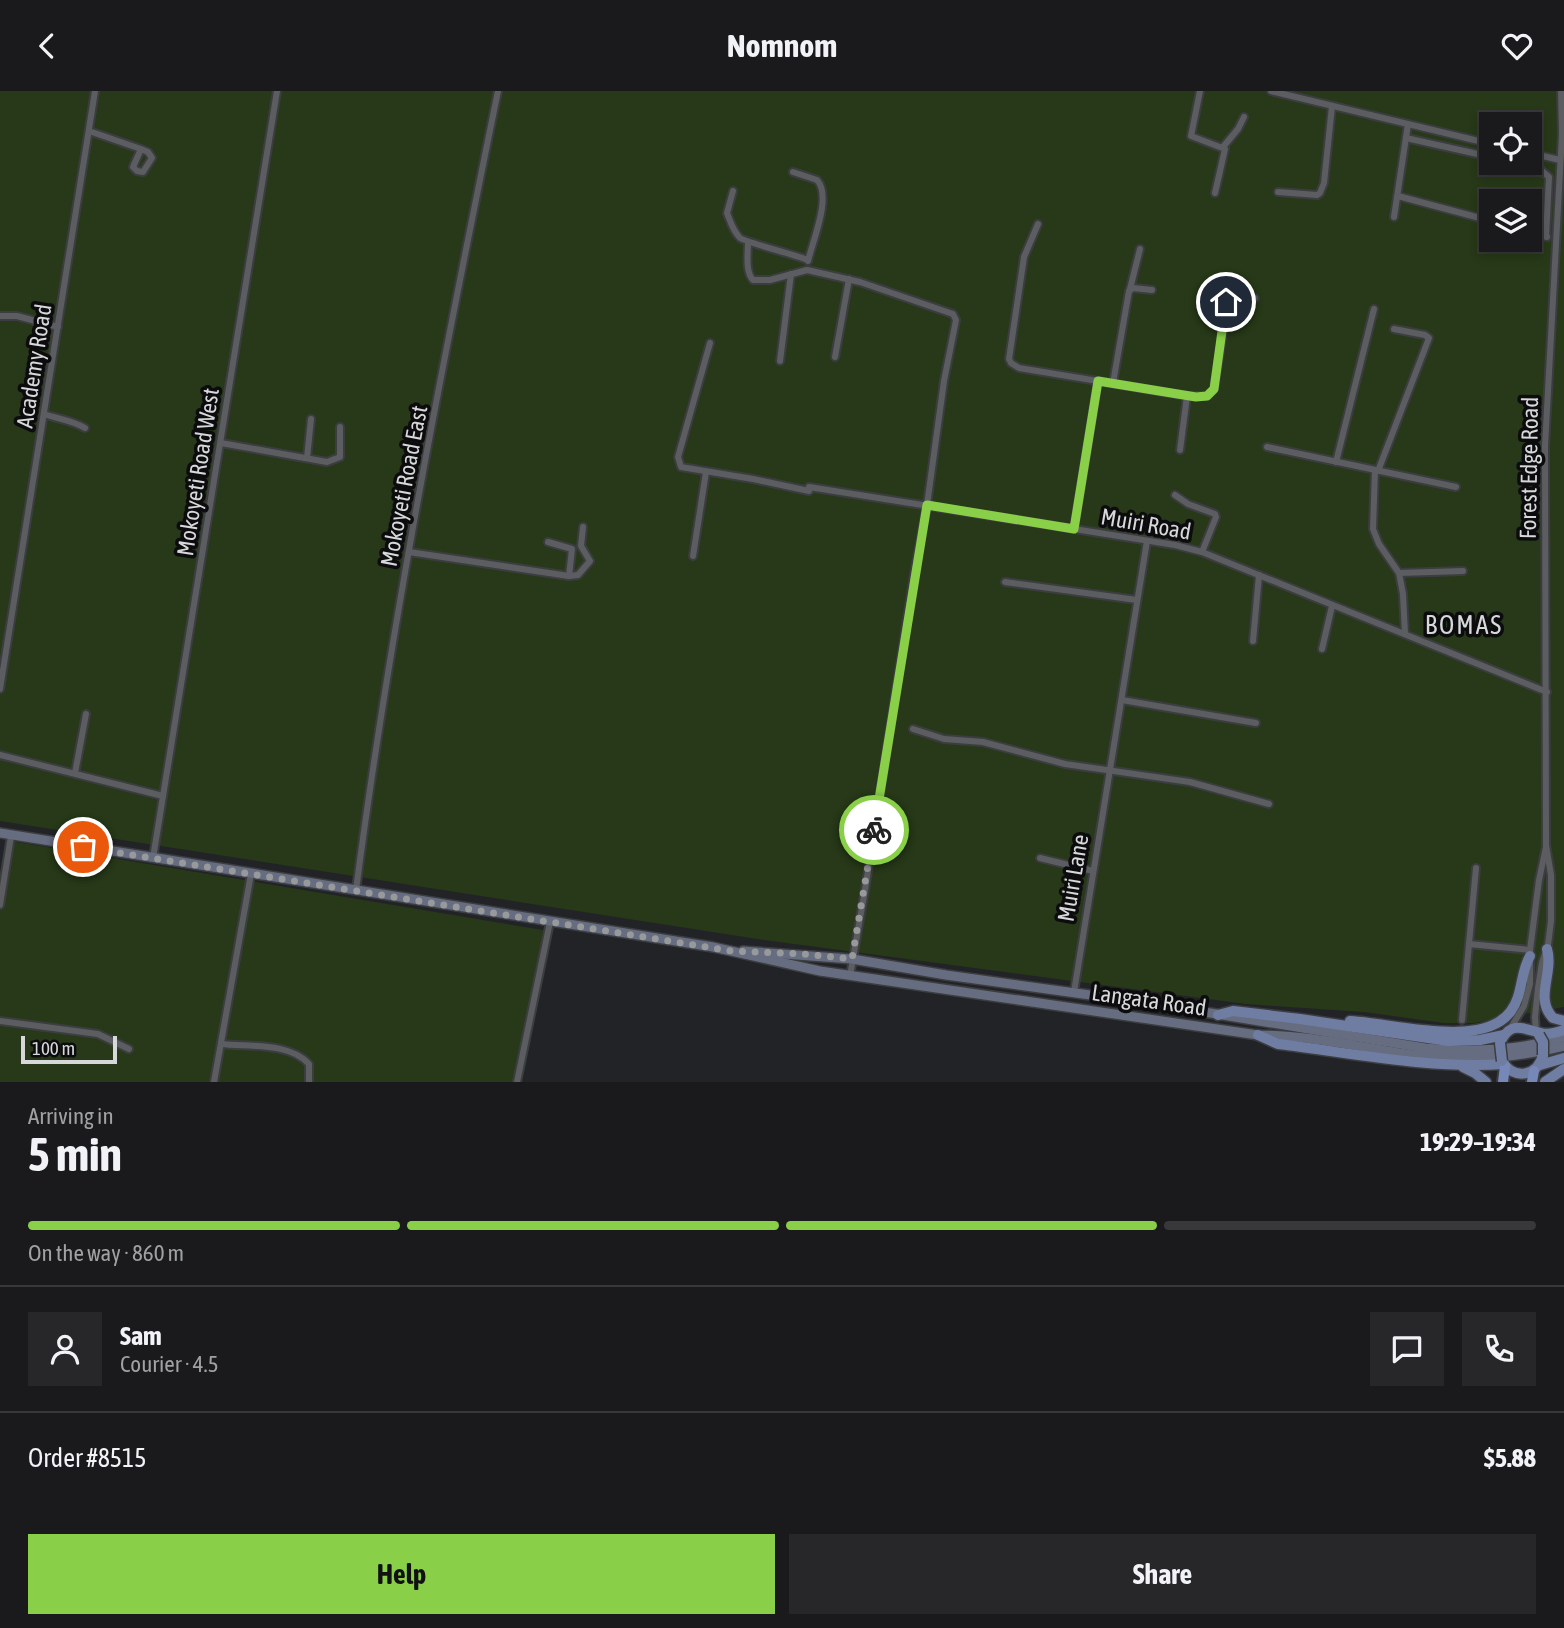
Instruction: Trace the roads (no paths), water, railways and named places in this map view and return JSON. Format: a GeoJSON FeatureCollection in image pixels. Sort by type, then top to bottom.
{"type":"FeatureCollection","features":[{"type":"Feature","properties":{"kind":"highway"},"geometry":{"type":"LineString","coordinates":[[1503,1082],[1504,1064]]}},
{"type":"Feature","properties":{"kind":"main road","name":"Langata Road"},"geometry":{"type":"LineString","coordinates":[[0,834],[731,951],[792,966],[850,976],[1258,1035],[1303,1038],[1463,1059],[1522,1056],[1564,1046]]}},
{"type":"Feature","properties":{"kind":"main road"},"geometry":{"type":"LineString","coordinates":[[1547,949],[1549,959],[1544,1002],[1550,1015],[1556,1020],[1564,1021]]}},
{"type":"Feature","properties":{"kind":"main road","name":"Langata Road"},"geometry":{"type":"LineString","coordinates":[[731,951],[852,959],[1425,1048],[1490,1051],[1564,1037]]}},
{"type":"Feature","properties":{"kind":"main road"},"geometry":{"type":"LineString","coordinates":[[1300,1019],[1376,1022],[1460,1033],[1476,1032],[1497,1023],[1511,1012],[1530,953]]}},
{"type":"Feature","properties":{"kind":"main road"},"geometry":{"type":"LineString","coordinates":[[1218,1015],[1233,1011],[1448,1041],[1480,1041],[1505,1036],[1522,1027],[1551,1034],[1564,1030]]}},
{"type":"Feature","properties":{"kind":"main road"},"geometry":{"type":"LineString","coordinates":[[1537,1068],[1543,1042],[1538,1033]]}},
{"type":"Feature","properties":{"kind":"main road"},"geometry":{"type":"LineString","coordinates":[[1258,1035],[1278,1044],[1460,1066],[1504,1064],[1520,1074],[1564,1058]]}},
{"type":"Feature","properties":{"kind":"main road"},"geometry":{"type":"LineString","coordinates":[[1504,1064],[1505,1036]]}},
{"type":"Feature","properties":{"kind":"main road"},"geometry":{"type":"LineString","coordinates":[[1460,1066],[1486,1082]]}},
{"type":"Feature","properties":{"kind":"main road"},"geometry":{"type":"LineString","coordinates":[[1545,1082],[1564,1069]]}},
{"type":"Feature","properties":{"kind":"street","name":"Academy Road"},"geometry":{"type":"LineString","coordinates":[[0,689],[95,91]]}},
{"type":"Feature","properties":{"kind":"street","name":"Mokoyeti Road West"},"geometry":{"type":"LineString","coordinates":[[153,858],[277,91]]}},
{"type":"Feature","properties":{"kind":"street","name":"Mokoyeti Road East"},"geometry":{"type":"LineString","coordinates":[[356,890],[383,699],[409,552],[460,271],[478,197],[498,91]]}},
{"type":"Feature","properties":{"kind":"street"},"geometry":{"type":"LineString","coordinates":[[1200,91],[1191,136],[1223,147],[1226,153],[1215,193]]}},
{"type":"Feature","properties":{"kind":"street"},"geometry":{"type":"LineString","coordinates":[[1271,91],[1479,141]]}},
{"type":"Feature","properties":{"kind":"street","name":"Forest Edge Road"},"geometry":{"type":"LineString","coordinates":[[1505,1036],[1527,1001],[1531,973],[1530,953],[1546,845],[1545,446],[1562,91]]}},
{"type":"Feature","properties":{"kind":"street"},"geometry":{"type":"LineString","coordinates":[[1278,191],[1317,195],[1320,193],[1324,183],[1332,106]]}},
{"type":"Feature","properties":{"kind":"street"},"geometry":{"type":"LineString","coordinates":[[1223,147],[1244,117]]}},
{"type":"Feature","properties":{"kind":"street"},"geometry":{"type":"LineString","coordinates":[[1394,217],[1408,124]]}},
{"type":"Feature","properties":{"kind":"street"},"geometry":{"type":"LineString","coordinates":[[89,131],[141,149]]}},
{"type":"Feature","properties":{"kind":"street"},"geometry":{"type":"LineString","coordinates":[[1406,138],[1479,154]]}},
{"type":"Feature","properties":{"kind":"street"},"geometry":{"type":"LineString","coordinates":[[1542,156],[1560,160]]}},
{"type":"Feature","properties":{"kind":"street"},"geometry":{"type":"LineString","coordinates":[[1542,171],[1549,177],[1546,236]]}},
{"type":"Feature","properties":{"kind":"street"},"geometry":{"type":"LineString","coordinates":[[793,172],[817,180],[823,190],[820,217],[807,270]]}},
{"type":"Feature","properties":{"kind":"street"},"geometry":{"type":"LineString","coordinates":[[733,191],[728,205],[728,217],[739,237],[808,260]]}},
{"type":"Feature","properties":{"kind":"street"},"geometry":{"type":"LineString","coordinates":[[1398,196],[1479,218]]}},
{"type":"Feature","properties":{"kind":"street"},"geometry":{"type":"LineString","coordinates":[[1038,224],[1024,257],[1009,355],[1014,366],[1207,396],[1214,389],[1228,299],[1232,296],[1255,298]]}},
{"type":"Feature","properties":{"kind":"street"},"geometry":{"type":"LineString","coordinates":[[1542,235],[1556,239]]}},
{"type":"Feature","properties":{"kind":"street"},"geometry":{"type":"LineString","coordinates":[[748,242],[751,279],[769,280],[807,270],[905,296],[955,316],[850,976]]}},
{"type":"Feature","properties":{"kind":"street"},"geometry":{"type":"LineString","coordinates":[[1113,383],[1140,249]]}},
{"type":"Feature","properties":{"kind":"street"},"geometry":{"type":"LineString","coordinates":[[780,361],[791,274]]}},
{"type":"Feature","properties":{"kind":"street"},"geometry":{"type":"LineString","coordinates":[[835,357],[849,279]]}},
{"type":"Feature","properties":{"kind":"street"},"geometry":{"type":"LineString","coordinates":[[1130,289],[1152,290]]}},
{"type":"Feature","properties":{"kind":"street"},"geometry":{"type":"LineString","coordinates":[[1336,462],[1374,309]]}},
{"type":"Feature","properties":{"kind":"street"},"geometry":{"type":"LineString","coordinates":[[0,316],[17,316],[58,327]]}},
{"type":"Feature","properties":{"kind":"street"},"geometry":{"type":"LineString","coordinates":[[1394,329],[1429,338],[1377,471],[1373,529],[1379,544],[1399,573],[1405,634]]}},
{"type":"Feature","properties":{"kind":"street","name":"Muiri Road"},"geometry":{"type":"LineString","coordinates":[[710,343],[678,457],[681,467],[753,478],[809,491],[809,487],[927,505],[1202,552],[1547,692]]}},
{"type":"Feature","properties":{"kind":"street"},"geometry":{"type":"LineString","coordinates":[[1074,529],[1098,381]]}},
{"type":"Feature","properties":{"kind":"street"},"geometry":{"type":"LineString","coordinates":[[1180,450],[1187,395]]}},
{"type":"Feature","properties":{"kind":"street"},"geometry":{"type":"LineString","coordinates":[[44,414],[75,422],[85,428]]}},
{"type":"Feature","properties":{"kind":"street"},"geometry":{"type":"LineString","coordinates":[[307,458],[311,419]]}},
{"type":"Feature","properties":{"kind":"street"},"geometry":{"type":"LineString","coordinates":[[221,443],[327,461],[338,459],[341,446],[340,427]]}},
{"type":"Feature","properties":{"kind":"street"},"geometry":{"type":"LineString","coordinates":[[1267,447],[1456,487]]}},
{"type":"Feature","properties":{"kind":"street"},"geometry":{"type":"LineString","coordinates":[[693,556],[706,472]]}},
{"type":"Feature","properties":{"kind":"street"},"geometry":{"type":"LineString","coordinates":[[1175,495],[1188,504],[1215,513],[1216,517],[1202,552]]}},
{"type":"Feature","properties":{"kind":"street"},"geometry":{"type":"LineString","coordinates":[[409,552],[569,576],[579,575],[590,563],[581,546],[583,527]]}},
{"type":"Feature","properties":{"kind":"street","name":"Muiri Lane"},"geometry":{"type":"LineString","coordinates":[[1074,992],[1147,541]]}},
{"type":"Feature","properties":{"kind":"street"},"geometry":{"type":"LineString","coordinates":[[548,542],[572,549],[569,576]]}},
{"type":"Feature","properties":{"kind":"street"},"geometry":{"type":"LineString","coordinates":[[1399,573],[1463,572]]}},
{"type":"Feature","properties":{"kind":"street"},"geometry":{"type":"LineString","coordinates":[[1253,641],[1259,575]]}},
{"type":"Feature","properties":{"kind":"street"},"geometry":{"type":"LineString","coordinates":[[1004,582],[1137,600]]}},
{"type":"Feature","properties":{"kind":"street"},"geometry":{"type":"LineString","coordinates":[[1322,649],[1332,606]]}},
{"type":"Feature","properties":{"kind":"street"},"geometry":{"type":"LineString","coordinates":[[1122,700],[1256,723]]}},
{"type":"Feature","properties":{"kind":"street"},"geometry":{"type":"LineString","coordinates":[[75,773],[86,714]]}},
{"type":"Feature","properties":{"kind":"street"},"geometry":{"type":"LineString","coordinates":[[913,729],[944,739],[978,741],[1065,764],[1190,782],[1269,804]]}},
{"type":"Feature","properties":{"kind":"street"},"geometry":{"type":"LineString","coordinates":[[0,755],[163,796]]}},
{"type":"Feature","properties":{"kind":"street"},"geometry":{"type":"LineString","coordinates":[[0,905],[11,836]]}},
{"type":"Feature","properties":{"kind":"street","name":"Forest Edge Road"},"geometry":{"type":"LineString","coordinates":[[1538,1033],[1535,1014],[1547,949],[1552,899],[1546,845]]}},
{"type":"Feature","properties":{"kind":"street"},"geometry":{"type":"LineString","coordinates":[[1040,857],[1093,870]]}},
{"type":"Feature","properties":{"kind":"street"},"geometry":{"type":"LineString","coordinates":[[1462,1020],[1476,868]]}},
{"type":"Feature","properties":{"kind":"street"},"geometry":{"type":"LineString","coordinates":[[214,1082],[250,874]]}},
{"type":"Feature","properties":{"kind":"street"},"geometry":{"type":"LineString","coordinates":[[1537,898],[1552,899]]}},
{"type":"Feature","properties":{"kind":"street"},"geometry":{"type":"LineString","coordinates":[[517,1082],[550,922]]}},
{"type":"Feature","properties":{"kind":"street"},"geometry":{"type":"LineString","coordinates":[[1469,944],[1530,953]]}},
{"type":"Feature","properties":{"kind":"street"},"geometry":{"type":"LineString","coordinates":[[0,1021],[98,1034],[129,1049]]}},
{"type":"Feature","properties":{"kind":"street"},"geometry":{"type":"LineString","coordinates":[[221,1044],[285,1049],[295,1053],[309,1064],[309,1082]]}},
{"type":"Feature","properties":{"kind":"district","name":"BOMAS"},"geometry":{"type":"Point","coordinates":[1464,625]}}]}
